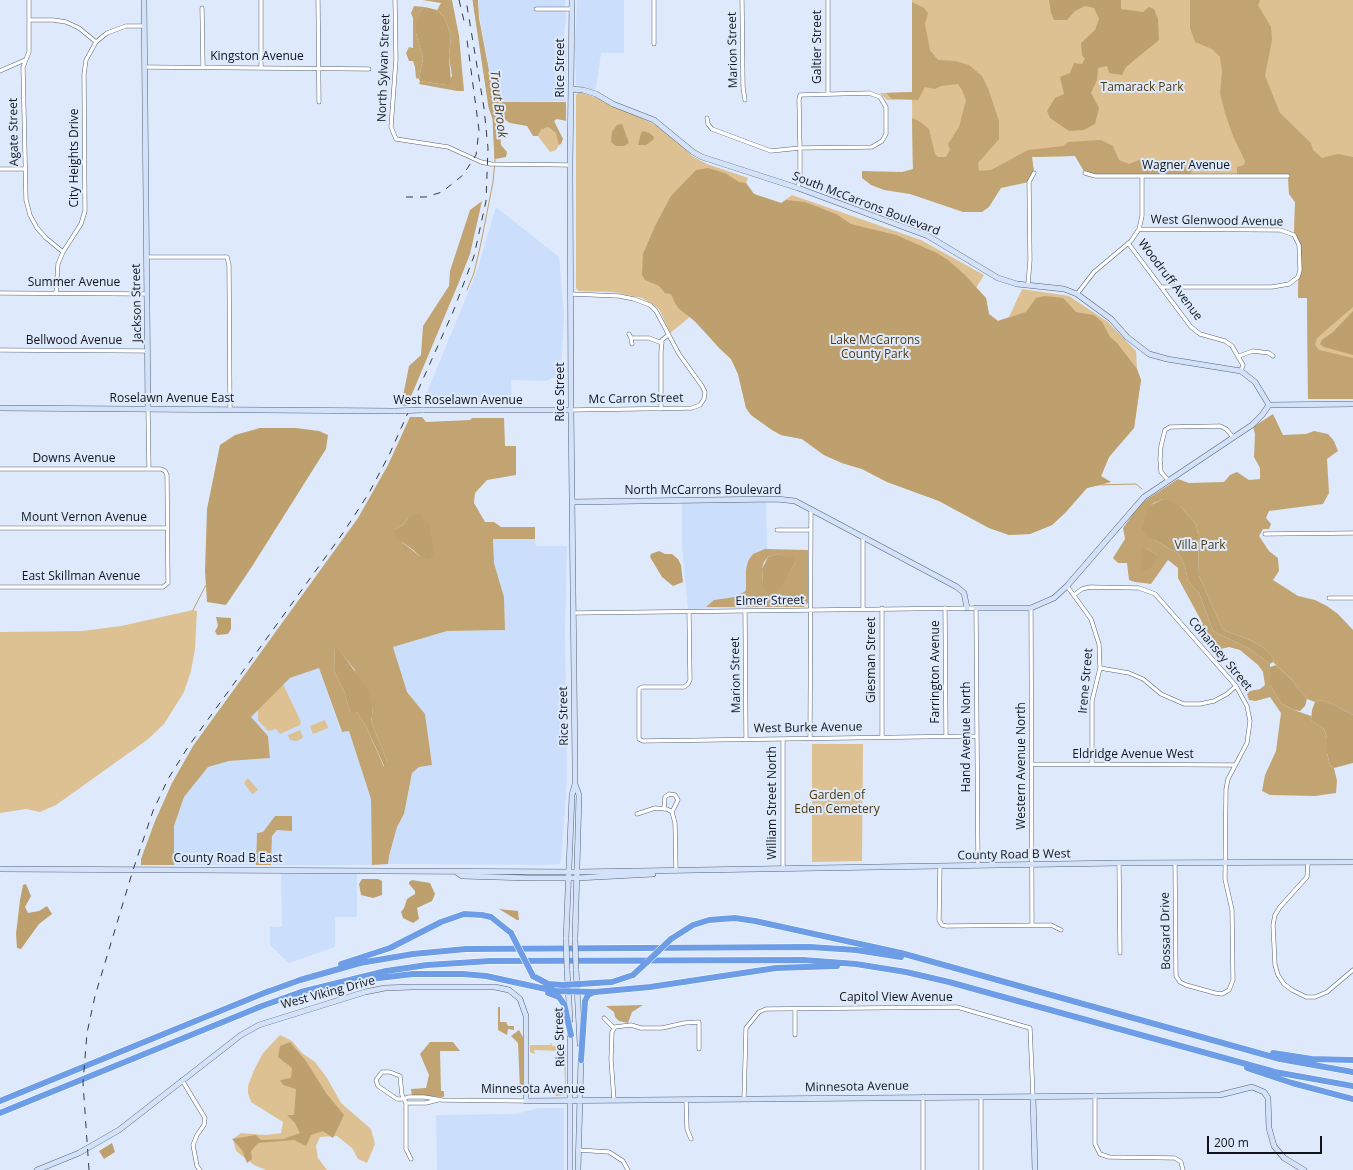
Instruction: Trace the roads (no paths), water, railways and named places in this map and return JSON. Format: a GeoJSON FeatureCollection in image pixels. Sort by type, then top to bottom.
{"type":"FeatureCollection","features":[{"type":"Feature","properties":{"kind":"highway"},"geometry":{"type":"LineString","coordinates":[[0,1101],[306,975],[390,948],[441,922],[459,915],[472,914],[490,917],[504,926],[510,933],[533,976],[548,984],[568,989]]}},
{"type":"Feature","properties":{"kind":"highway"},"geometry":{"type":"LineString","coordinates":[[577,989],[614,982],[633,975],[672,939],[685,929],[700,922],[735,918],[901,953],[1280,1059],[1353,1072]]}},
{"type":"Feature","properties":{"kind":"highway"},"geometry":{"type":"LineString","coordinates":[[267,992],[307,978],[372,961],[425,953],[482,948],[818,948],[874,953],[934,963]]}},
{"type":"Feature","properties":{"kind":"highway"},"geometry":{"type":"LineString","coordinates":[[0,1113],[262,1006],[327,985],[404,968],[482,961],[803,960],[856,964],[889,969],[949,982],[1214,1056],[1296,1077],[1353,1086]]}},
{"type":"Feature","properties":{"kind":"highway"},"geometry":{"type":"LineString","coordinates":[[327,985],[413,974],[440,973],[474,975],[524,985],[577,989],[595,992],[650,987],[794,966],[889,969]]}},
{"type":"Feature","properties":{"kind":"highway"},"geometry":{"type":"LineString","coordinates":[[524,985],[559,997],[564,1004],[571,1035]]}},
{"type":"Feature","properties":{"kind":"highway"},"geometry":{"type":"LineString","coordinates":[[581,1060],[585,1002],[588,995],[595,992]]}},
{"type":"Feature","properties":{"kind":"highway"},"geometry":{"type":"LineString","coordinates":[[1216,1042],[1300,1058],[1353,1060]]}},
{"type":"Feature","properties":{"kind":"highway"},"geometry":{"type":"LineString","coordinates":[[1214,1056],[1274,1078],[1353,1099]]}},
{"type":"Feature","properties":{"kind":"highway"},"geometry":{"type":"LineString","coordinates":[[1334,1059],[1353,1057]]}},
{"type":"Feature","properties":{"kind":"highway"},"geometry":{"type":"LineString","coordinates":[[0,1097],[35,1087]]}},
{"type":"Feature","properties":{"kind":"highway"},"geometry":{"type":"LineString","coordinates":[[0,1117],[44,1096]]}},
{"type":"Feature","properties":{"kind":"street","name":"Agate Street"},"geometry":{"type":"LineString","coordinates":[[29,0],[29,52],[23,67],[26,200],[30,215],[41,233],[63,252]]}},
{"type":"Feature","properties":{"kind":"street","name":"Jackson Street"},"geometry":{"type":"LineString","coordinates":[[144,0],[149,469]]}},
{"type":"Feature","properties":{"kind":"street"},"geometry":{"type":"LineString","coordinates":[[261,0],[261,67]]}},
{"type":"Feature","properties":{"kind":"street"},"geometry":{"type":"LineString","coordinates":[[318,0],[319,102]]}},
{"type":"Feature","properties":{"kind":"street","name":"North Sylvan Street"},"geometry":{"type":"LineString","coordinates":[[395,0],[396,59],[391,127],[394,137],[400,141],[448,147],[481,162],[491,164],[570,165]]}},
{"type":"Feature","properties":{"kind":"street","name":"Rice Street"},"geometry":{"type":"LineString","coordinates":[[570,1170],[571,1035],[566,939],[567,878],[572,795],[575,784],[570,165],[572,0]]}},
{"type":"Feature","properties":{"kind":"street"},"geometry":{"type":"LineString","coordinates":[[654,0],[654,44]]}},
{"type":"Feature","properties":{"kind":"street","name":"Marion Street"},"geometry":{"type":"LineString","coordinates":[[742,0],[743,87],[745,100]]}},
{"type":"Feature","properties":{"kind":"street","name":"Galtier Street"},"geometry":{"type":"LineString","coordinates":[[798,188],[800,95],[828,94],[828,0]]}},
{"type":"Feature","properties":{"kind":"street"},"geometry":{"type":"LineString","coordinates":[[202,8],[203,67]]}},
{"type":"Feature","properties":{"kind":"street"},"geometry":{"type":"LineString","coordinates":[[536,9],[572,9]]}},
{"type":"Feature","properties":{"kind":"street"},"geometry":{"type":"LineString","coordinates":[[29,20],[53,20],[66,22],[79,28],[96,42],[107,33],[119,28],[144,26]]}},
{"type":"Feature","properties":{"kind":"street","name":"City Heights Drive"},"geometry":{"type":"LineString","coordinates":[[56,293],[56,271],[63,252],[81,224],[85,211],[84,74],[86,60],[96,42]]}},
{"type":"Feature","properties":{"kind":"street"},"geometry":{"type":"LineString","coordinates":[[0,71],[26,59]]}},
{"type":"Feature","properties":{"kind":"street","name":"Kingston Avenue"},"geometry":{"type":"LineString","coordinates":[[144,67],[318,67],[369,69]]}},
{"type":"Feature","properties":{"kind":"street","name":"South McCarrons Boulevard"},"geometry":{"type":"LineString","coordinates":[[571,89],[589,91],[613,104],[654,120],[702,157],[798,188],[928,236],[998,278],[1028,285],[1064,290],[1076,294],[1111,319],[1127,336],[1149,354],[1167,360],[1241,371]]}},
{"type":"Feature","properties":{"kind":"street"},"geometry":{"type":"LineString","coordinates":[[707,118],[708,124],[712,129],[771,151],[800,148],[869,147],[879,144],[885,138],[887,130],[887,111],[883,100],[877,95],[869,93],[828,94]]}},
{"type":"Feature","properties":{"kind":"street"},"geometry":{"type":"LineString","coordinates":[[0,169],[25,169]]}},
{"type":"Feature","properties":{"kind":"street"},"geometry":{"type":"LineString","coordinates":[[1028,285],[1030,260],[1029,182],[1034,173]]}},
{"type":"Feature","properties":{"kind":"street","name":"Wagner Avenue"},"geometry":{"type":"LineString","coordinates":[[1085,173],[1095,176],[1288,176]]}},
{"type":"Feature","properties":{"kind":"street","name":"Woodruff Avenue"},"geometry":{"type":"LineString","coordinates":[[1142,176],[1142,216],[1139,229],[1128,243],[1195,331],[1205,336],[1225,341],[1232,346],[1239,356]]}},
{"type":"Feature","properties":{"kind":"street","name":"West Glenwood Avenue"},"geometry":{"type":"LineString","coordinates":[[1139,229],[1280,230],[1294,235],[1299,245],[1300,270],[1298,276],[1288,284],[1272,287],[1161,287]]}},
{"type":"Feature","properties":{"kind":"street"},"geometry":{"type":"LineString","coordinates":[[1076,294],[1103,263],[1128,243]]}},
{"type":"Feature","properties":{"kind":"street"},"geometry":{"type":"LineString","coordinates":[[146,257],[227,257],[229,265],[230,409]]}},
{"type":"Feature","properties":{"kind":"street","name":"Summer Avenue"},"geometry":{"type":"LineString","coordinates":[[0,293],[147,294]]}},
{"type":"Feature","properties":{"kind":"street"},"geometry":{"type":"LineString","coordinates":[[572,294],[619,296],[645,302],[656,311],[668,335],[662,343],[661,409]]}},
{"type":"Feature","properties":{"kind":"street","name":"Mc Carron Street"},"geometry":{"type":"LineString","coordinates":[[571,410],[692,408],[700,405],[704,399],[705,392],[678,354],[668,335]]}},
{"type":"Feature","properties":{"kind":"street"},"geometry":{"type":"LineString","coordinates":[[632,344],[630,336],[649,338],[662,343]]}},
{"type":"Feature","properties":{"kind":"street","name":"Bellwood Avenue"},"geometry":{"type":"LineString","coordinates":[[0,350],[148,351]]}},
{"type":"Feature","properties":{"kind":"street"},"geometry":{"type":"LineString","coordinates":[[1269,405],[1254,382],[1241,371],[1243,365],[1239,356],[1253,351],[1269,353],[1273,356]]}},
{"type":"Feature","properties":{"kind":"street"},"geometry":{"type":"LineString","coordinates":[[1269,405],[1353,404]]}},
{"type":"Feature","properties":{"kind":"street"},"geometry":{"type":"LineString","coordinates":[[976,608],[1032,608],[1049,601],[1067,586],[1144,497],[1258,420],[1269,405]]}},
{"type":"Feature","properties":{"kind":"street","name":"Roselawn Avenue East"},"geometry":{"type":"LineString","coordinates":[[0,408],[344,411]]}},
{"type":"Feature","properties":{"kind":"street","name":"West Roselawn Avenue"},"geometry":{"type":"LineString","coordinates":[[344,411],[571,410]]}},
{"type":"Feature","properties":{"kind":"street"},"geometry":{"type":"LineString","coordinates":[[1168,480],[1161,472],[1160,459],[1161,446],[1165,430],[1170,427],[1220,426],[1226,429],[1233,437]]}},
{"type":"Feature","properties":{"kind":"street","name":"Downs Avenue"},"geometry":{"type":"LineString","coordinates":[[0,469],[149,469]]}},
{"type":"Feature","properties":{"kind":"street"},"geometry":{"type":"LineString","coordinates":[[149,469],[162,469],[166,473],[167,528]]}},
{"type":"Feature","properties":{"kind":"street","name":"North McCarrons Boulevard"},"geometry":{"type":"LineString","coordinates":[[572,502],[777,499],[795,501],[957,587],[964,593],[967,608]]}},
{"type":"Feature","properties":{"kind":"street"},"geometry":{"type":"LineString","coordinates":[[810,738],[811,509]]}},
{"type":"Feature","properties":{"kind":"street","name":"Mount Vernon Avenue"},"geometry":{"type":"LineString","coordinates":[[0,528],[167,528]]}},
{"type":"Feature","properties":{"kind":"street","name":"East Skillman Avenue"},"geometry":{"type":"LineString","coordinates":[[0,587],[163,587],[168,583],[167,528]]}},
{"type":"Feature","properties":{"kind":"street"},"geometry":{"type":"LineString","coordinates":[[777,530],[810,530]]}},
{"type":"Feature","properties":{"kind":"street"},"geometry":{"type":"LineString","coordinates":[[1265,534],[1353,533]]}},
{"type":"Feature","properties":{"kind":"street","name":"Giesman Street"},"geometry":{"type":"LineString","coordinates":[[863,537],[863,609]]}},
{"type":"Feature","properties":{"kind":"street","name":"Irene Street"},"geometry":{"type":"LineString","coordinates":[[1067,586],[1095,628],[1099,644],[1100,668],[1092,700],[1092,764]]}},
{"type":"Feature","properties":{"kind":"street","name":"Cohansey Street"},"geometry":{"type":"LineString","coordinates":[[1074,595],[1082,589],[1090,587],[1134,587],[1150,591],[1161,600],[1236,686],[1246,702],[1250,721],[1247,743],[1228,779],[1226,789],[1225,886],[1232,910],[1233,980]]}},
{"type":"Feature","properties":{"kind":"street"},"geometry":{"type":"LineString","coordinates":[[1329,598],[1353,598]]}},
{"type":"Feature","properties":{"kind":"street","name":"Giesman Street"},"geometry":{"type":"LineString","coordinates":[[882,608],[882,736]]}},
{"type":"Feature","properties":{"kind":"street","name":"Farrington Avenue"},"geometry":{"type":"LineString","coordinates":[[945,608],[946,736]]}},
{"type":"Feature","properties":{"kind":"street","name":"Elmer Street"},"geometry":{"type":"LineString","coordinates":[[573,613],[976,608]]}},
{"type":"Feature","properties":{"kind":"street","name":"Hand Avenue North"},"geometry":{"type":"LineString","coordinates":[[976,608],[978,866]]}},
{"type":"Feature","properties":{"kind":"street","name":"Western Avenue North"},"geometry":{"type":"LineString","coordinates":[[1032,608],[1032,924]]}},
{"type":"Feature","properties":{"kind":"street","name":"Marion Street"},"geometry":{"type":"LineString","coordinates":[[745,611],[746,739]]}},
{"type":"Feature","properties":{"kind":"street","name":"West Burke Avenue"},"geometry":{"type":"LineString","coordinates":[[689,612],[690,680],[688,684],[684,686],[642,687],[639,689],[639,739],[644,741],[882,736],[977,736]]}},
{"type":"Feature","properties":{"kind":"street"},"geometry":{"type":"LineString","coordinates":[[1100,668],[1129,673],[1143,679],[1161,694],[1184,704],[1200,704],[1214,700],[1236,686]]}},
{"type":"Feature","properties":{"kind":"street","name":"William Street North"},"geometry":{"type":"LineString","coordinates":[[783,739],[783,868]]}},
{"type":"Feature","properties":{"kind":"street","name":"Eldridge Avenue West"},"geometry":{"type":"LineString","coordinates":[[1032,764],[1235,765]]}},
{"type":"Feature","properties":{"kind":"street","name":"Rice Street"},"geometry":{"type":"LineString","coordinates":[[575,784],[579,795],[575,939],[581,1060],[578,1170]]}},
{"type":"Feature","properties":{"kind":"street"},"geometry":{"type":"LineString","coordinates":[[664,809],[665,797],[670,794],[676,794],[678,800],[672,812],[675,823],[676,871]]}},
{"type":"Feature","properties":{"kind":"street"},"geometry":{"type":"LineString","coordinates":[[637,814],[651,809],[664,809],[672,812]]}},
{"type":"Feature","properties":{"kind":"street","name":"County Road B West"},"geometry":{"type":"LineString","coordinates":[[568,871],[577,875],[639,876],[676,871],[783,868],[1119,863],[1353,862]]}},
{"type":"Feature","properties":{"kind":"street"},"geometry":{"type":"LineString","coordinates":[[1119,863],[1120,953]]}},
{"type":"Feature","properties":{"kind":"street","name":"Bossard Drive"},"geometry":{"type":"LineString","coordinates":[[1175,863],[1176,972],[1178,979],[1186,985],[1218,994],[1229,990],[1233,980]]}},
{"type":"Feature","properties":{"kind":"street"},"geometry":{"type":"LineString","coordinates":[[1308,863],[1307,877],[1274,915],[1275,965],[1278,976],[1284,984],[1292,990],[1306,997],[1314,997],[1324,994],[1353,970]]}},
{"type":"Feature","properties":{"kind":"street"},"geometry":{"type":"LineString","coordinates":[[940,866],[939,920],[942,925],[1032,924],[1051,925],[1061,930]]}},
{"type":"Feature","properties":{"kind":"street","name":"County Road B East"},"geometry":{"type":"LineString","coordinates":[[0,869],[456,872],[462,870],[568,871]]}},
{"type":"Feature","properties":{"kind":"street","name":"County Road B East"},"geometry":{"type":"LineString","coordinates":[[456,872],[462,876],[567,878],[577,875]]}},
{"type":"Feature","properties":{"kind":"street","name":"West Viking Drive"},"geometry":{"type":"LineString","coordinates":[[37,1170],[79,1153],[119,1130],[241,1035],[274,1019],[356,994],[385,988],[495,987],[509,990],[515,994],[520,999],[526,1010],[526,1102]]}},
{"type":"Feature","properties":{"kind":"street","name":"Capitol View Avenue"},"geometry":{"type":"LineString","coordinates":[[744,1099],[746,1028],[759,1012],[766,1009],[957,1007],[1030,1028],[1033,1096]]}},
{"type":"Feature","properties":{"kind":"street"},"geometry":{"type":"LineString","coordinates":[[795,1009],[795,1035]]}},
{"type":"Feature","properties":{"kind":"street"},"geometry":{"type":"LineString","coordinates":[[604,1018],[614,1028]]}},
{"type":"Feature","properties":{"kind":"street"},"geometry":{"type":"LineString","coordinates":[[614,1028],[628,1024],[641,1028],[662,1028],[684,1023],[699,1022],[699,1049]]}},
{"type":"Feature","properties":{"kind":"street"},"geometry":{"type":"LineString","coordinates":[[614,1028],[612,1032],[611,1059],[614,1100]]}},
{"type":"Feature","properties":{"kind":"street"},"geometry":{"type":"LineString","coordinates":[[405,1101],[392,1097],[378,1086],[376,1080],[382,1072],[390,1072],[400,1076],[405,1101],[406,1149],[411,1159]]}},
{"type":"Feature","properties":{"kind":"street"},"geometry":{"type":"LineString","coordinates":[[182,1080],[205,1118],[204,1125],[197,1135],[193,1145],[197,1166],[200,1170]]}},
{"type":"Feature","properties":{"kind":"street","name":"Minnesota Avenue"},"geometry":{"type":"LineString","coordinates":[[405,1101],[408,1097],[424,1097],[442,1100],[526,1102],[922,1096],[1220,1095],[1252,1087],[1264,1092],[1268,1098],[1269,1128],[1274,1146],[1284,1158],[1304,1170]]}},
{"type":"Feature","properties":{"kind":"street"},"geometry":{"type":"LineString","coordinates":[[1095,1095],[1095,1144],[1100,1154],[1109,1157],[1175,1158],[1181,1162],[1183,1170]]}},
{"type":"Feature","properties":{"kind":"street"},"geometry":{"type":"LineString","coordinates":[[922,1096],[923,1170]]}},
{"type":"Feature","properties":{"kind":"street"},"geometry":{"type":"LineString","coordinates":[[1033,1096],[1035,1170]]}},
{"type":"Feature","properties":{"kind":"street"},"geometry":{"type":"LineString","coordinates":[[981,1097],[981,1170]]}},
{"type":"Feature","properties":{"kind":"street"},"geometry":{"type":"LineString","coordinates":[[686,1099],[687,1129],[691,1139]]}},
{"type":"Feature","properties":{"kind":"street"},"geometry":{"type":"LineString","coordinates":[[578,1150],[609,1152],[623,1161],[628,1170]]}},
{"type":"Feature","properties":{"kind":"waterway","name":"Trout Brook"},"geometry":{"type":"LineString","coordinates":[[467,290],[474,273],[481,243],[493,182],[495,161],[493,119],[489,107],[473,0]]}},
{"type":"Feature","properties":{"kind":"waterway"},"geometry":{"type":"LineString","coordinates":[[1095,485],[1136,484],[1142,489]]}},
{"type":"Feature","properties":{"kind":"waterway"},"geometry":{"type":"LineString","coordinates":[[1154,497],[1160,502]]}},
{"type":"Feature","properties":{"kind":"waterway"},"geometry":{"type":"LineString","coordinates":[[193,610],[206,585]]}},
{"type":"Feature","properties":{"kind":"railway"},"geometry":{"type":"LineString","coordinates":[[459,0],[464,21]]}},
{"type":"Feature","properties":{"kind":"railway"},"geometry":{"type":"LineString","coordinates":[[89,1170],[83,1083],[87,1033],[95,996],[133,870],[153,811],[168,779],[188,747],[343,533],[369,493],[390,453],[453,312],[474,256],[486,201],[488,148],[484,108],[466,0]]}},
{"type":"Feature","properties":{"kind":"railway"},"geometry":{"type":"LineString","coordinates":[[406,197],[426,197],[442,192],[463,175],[476,155],[479,130],[467,40]]}},
{"type":"Feature","properties":{"kind":"park label","name":"Tamarack Park"},"geometry":{"type":"Point","coordinates":[1142,88]}},
{"type":"Feature","properties":{"kind":"park label","name":"Lake McCarrons County Park"},"geometry":{"type":"Point","coordinates":[875,348]}},
{"type":"Feature","properties":{"kind":"park label","name":"Villa Park"},"geometry":{"type":"Point","coordinates":[1200,546]}},
{"type":"Feature","properties":{"kind":"park label","name":"Garden of Eden Cemetery"},"geometry":{"type":"Point","coordinates":[837,803]}}]}
